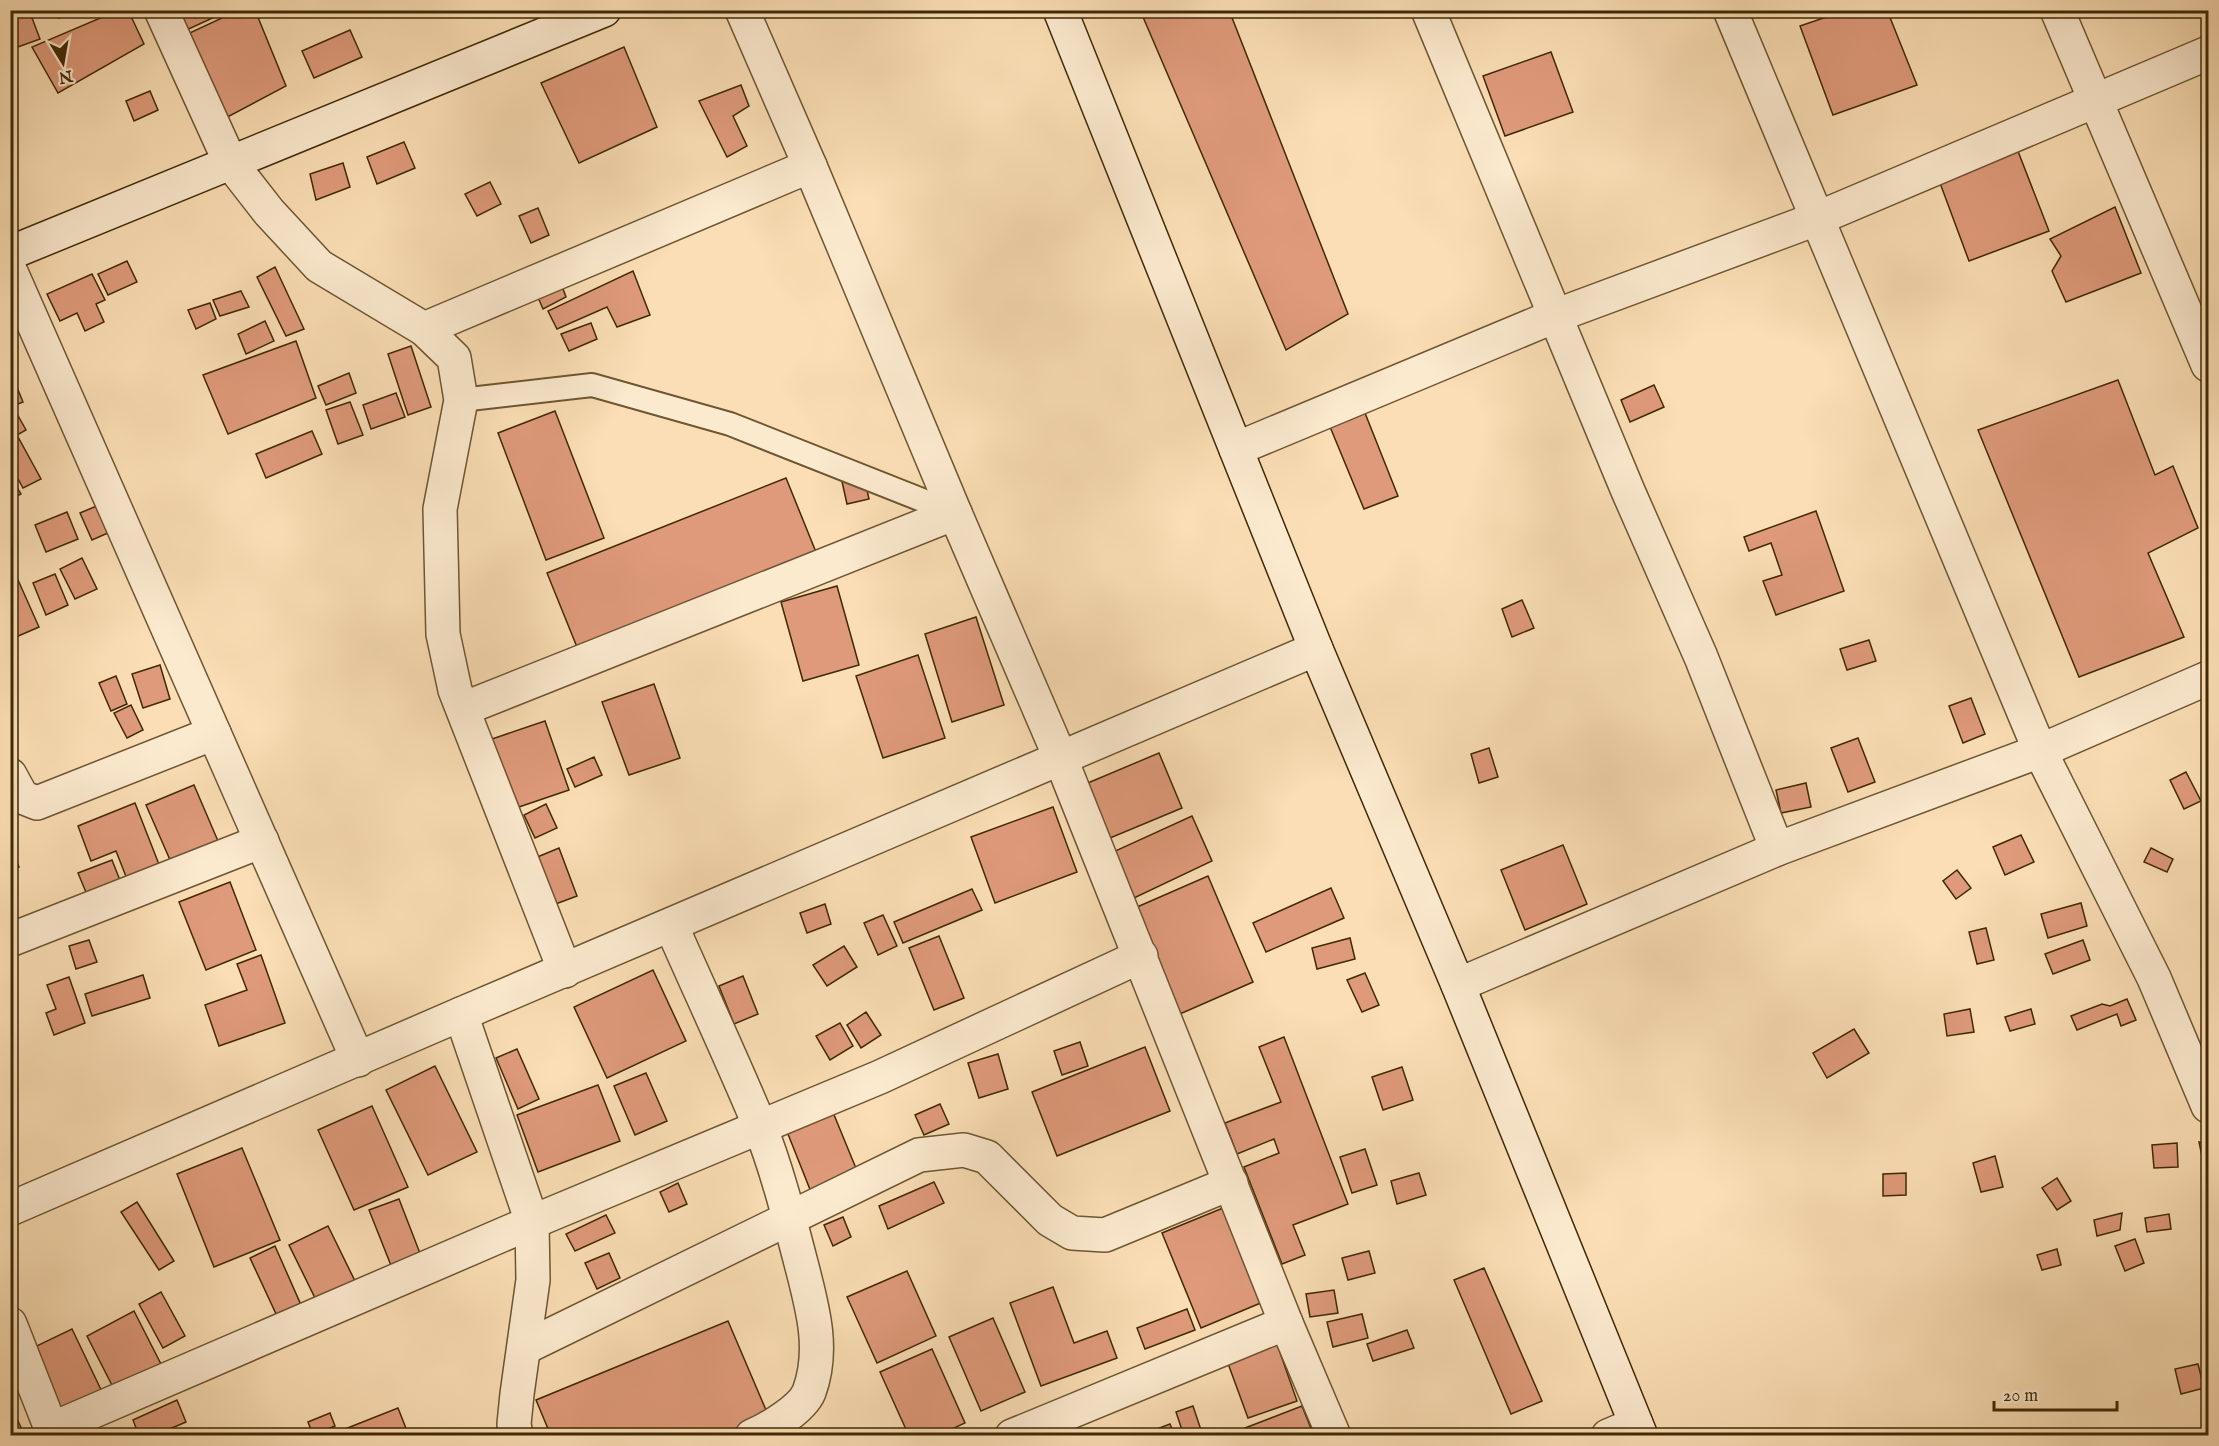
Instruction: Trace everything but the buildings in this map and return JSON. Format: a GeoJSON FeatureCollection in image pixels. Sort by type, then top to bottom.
{"type":"FeatureCollection","features":[{"type":"Feature","properties":{"kind":"street"},"geometry":{"type":"LineString","coordinates":[[161,10],[230,162],[269,212],[319,266],[424,329],[453,358],[461,400],[440,509],[443,634],[455,690],[565,971]]}},
{"type":"Feature","properties":{"kind":"street"},"geometry":{"type":"LineString","coordinates":[[10,253],[604,10]]}},
{"type":"Feature","properties":{"kind":"street"},"geometry":{"type":"LineString","coordinates":[[742,10],[1060,757],[1286,1323],[1334,1436]]}},
{"type":"Feature","properties":{"kind":"street"},"geometry":{"type":"LineString","coordinates":[[1060,10],[1316,649],[1458,985],[1628,1432]]}},
{"type":"Feature","properties":{"kind":"street"},"geometry":{"type":"LineString","coordinates":[[1428,10],[1628,491],[1701,657],[1777,849]]}},
{"type":"Feature","properties":{"kind":"street"},"geometry":{"type":"LineString","coordinates":[[1730,10],[2040,751],[2154,978],[2208,1106]]}},
{"type":"Feature","properties":{"kind":"street"},"geometry":{"type":"LineString","coordinates":[[2057,10],[2208,365]]}},
{"type":"Feature","properties":{"kind":"street"},"geometry":{"type":"LineString","coordinates":[[1236,449],[1555,316],[1816,219],[2208,53]]}},
{"type":"Feature","properties":{"kind":"street"},"geometry":{"type":"LineString","coordinates":[[424,329],[810,166]]}},
{"type":"Feature","properties":{"kind":"street"},"geometry":{"type":"LineString","coordinates":[[10,270],[358,1060]]}},
{"type":"Feature","properties":{"kind":"street"},"geometry":{"type":"LineString","coordinates":[[462,709],[955,513]]}},
{"type":"Feature","properties":{"kind":"street"},"geometry":{"type":"LineString","coordinates":[[10,1209],[1316,649]]}},
{"type":"Feature","properties":{"kind":"street"},"geometry":{"type":"LineString","coordinates":[[1458,985],[1777,849],[2040,751],[2208,678]]}},
{"type":"Feature","properties":{"kind":"street"},"geometry":{"type":"LineString","coordinates":[[10,775],[22,797],[38,803],[214,733]]}},
{"type":"Feature","properties":{"kind":"street"},"geometry":{"type":"LineString","coordinates":[[10,940],[262,840]]}},
{"type":"Feature","properties":{"kind":"street"},"geometry":{"type":"LineString","coordinates":[[671,924],[759,1126],[790,1219],[814,1314],[817,1366],[808,1395],[799,1407],[759,1434]]}},
{"type":"Feature","properties":{"kind":"street"},"geometry":{"type":"LineString","coordinates":[[10,1324],[53,1432],[532,1222],[880,1077],[1141,956]]}},
{"type":"Feature","properties":{"kind":"street"},"geometry":{"type":"LineString","coordinates":[[461,1014],[532,1222],[534,1280],[514,1424],[516,1436]]}},
{"type":"Feature","properties":{"kind":"street"},"geometry":{"type":"LineString","coordinates":[[524,1348],[919,1155],[964,1150],[987,1157],[1050,1220],[1072,1233],[1105,1235],[1231,1183]]}},
{"type":"Feature","properties":{"kind":"street"},"geometry":{"type":"LineString","coordinates":[[1012,1436],[1286,1323]]}},
{"type":"Feature","properties":{"kind":"lane"},"geometry":{"type":"LineString","coordinates":[[461,400],[592,385],[730,424],[955,513]]}}]}
